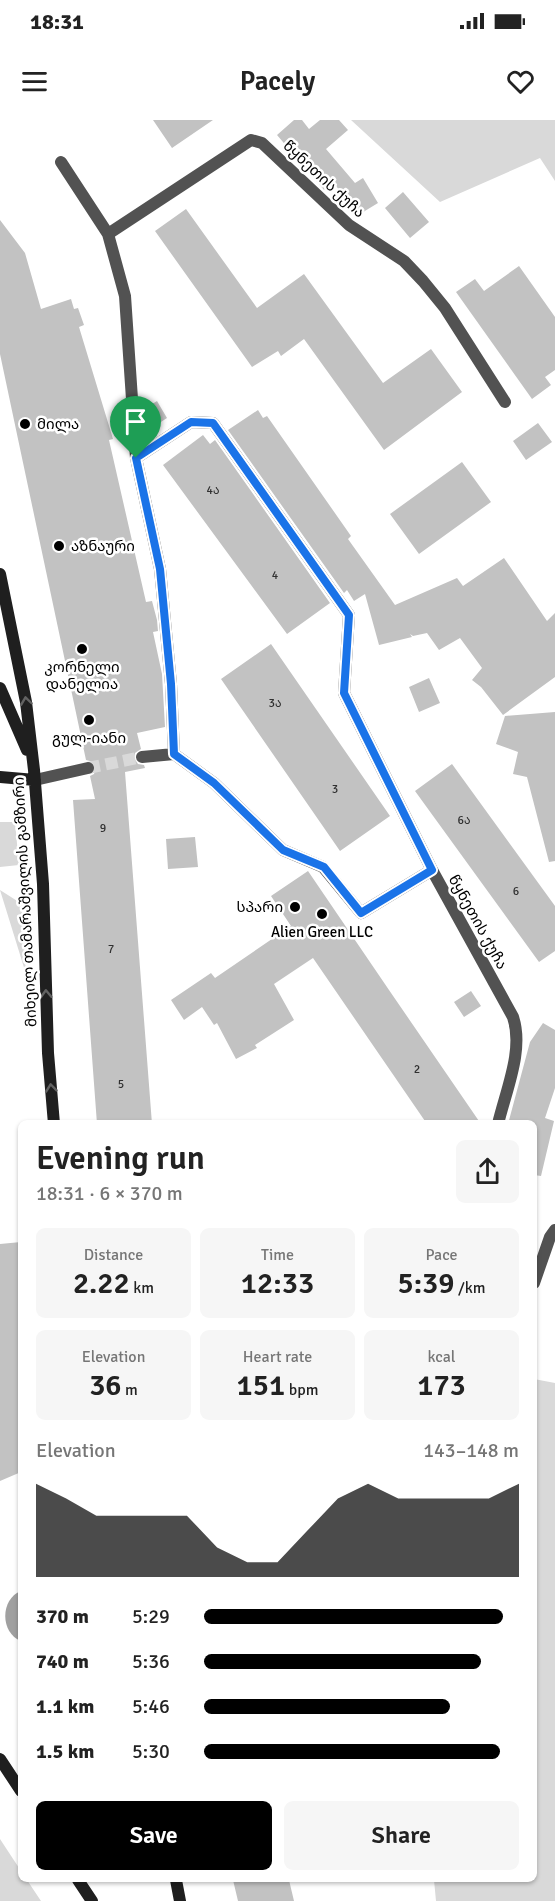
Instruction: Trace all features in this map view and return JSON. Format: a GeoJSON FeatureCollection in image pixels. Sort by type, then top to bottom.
{"type":"FeatureCollection","features":[{"type":"Feature","properties":{"kind":"main road","name":"მიხეილ თამარაშვილის გამზირი"},"geometry":{"type":"LineString","coordinates":[[0,574],[26,702],[35,780],[43,884],[48,1053],[54,1120]]}},
{"type":"Feature","properties":{"kind":"main road"},"geometry":{"type":"LineString","coordinates":[[0,688],[31,759]]}},
{"type":"Feature","properties":{"kind":"main road"},"geometry":{"type":"LineString","coordinates":[[0,777],[35,780]]}},
{"type":"Feature","properties":{"kind":"main road"},"geometry":{"type":"LineString","coordinates":[[0,1759],[18,1786]]}},
{"type":"Feature","properties":{"kind":"main road"},"geometry":{"type":"LineString","coordinates":[[79,1882],[92,1901]]}},
{"type":"Feature","properties":{"kind":"main road"},"geometry":{"type":"LineString","coordinates":[[176,1882],[180,1901]]}},
{"type":"Feature","properties":{"kind":"street","name":"წყნეთის ქუჩა"},"geometry":{"type":"LineString","coordinates":[[108,234],[251,140],[262,143],[349,225],[405,261],[445,308],[505,402]]}},
{"type":"Feature","properties":{"kind":"street"},"geometry":{"type":"LineString","coordinates":[[61,162],[108,234],[125,296],[136,458],[160,569],[171,684],[174,754]]}},
{"type":"Feature","properties":{"kind":"street","name":"წყნეთის ქუჩა"},"geometry":{"type":"LineString","coordinates":[[136,458],[191,422],[213,423],[349,615],[344,693],[432,870],[513,1017],[518,1032],[517,1047],[499,1120]]}},
{"type":"Feature","properties":{"kind":"street"},"geometry":{"type":"LineString","coordinates":[[142,757],[174,754],[214,783],[283,850],[324,867],[361,913],[432,870]]}},
{"type":"Feature","properties":{"kind":"street"},"geometry":{"type":"LineString","coordinates":[[35,780],[88,768]]}},
{"type":"Feature","properties":{"kind":"street"},"geometry":{"type":"LineString","coordinates":[[537,1274],[550,1236],[555,1230]]}},
{"type":"Feature","properties":{"kind":"shaded area"},"geometry":{"type":"Polygon","coordinates":[[[351,120],[555,120],[555,181],[540,158],[440,202],[351,120]]]}},
{"type":"Feature","properties":{"kind":"shaded area"},"geometry":{"type":"Polygon","coordinates":[[[0,822],[15,822],[19,865],[0,867],[0,822]]]}},
{"type":"Feature","properties":{"kind":"shaded area"},"geometry":{"type":"Polygon","coordinates":[[[0,890],[22,904],[26,974],[0,890]]]}},
{"type":"Feature","properties":{"kind":"shaded area"},"geometry":{"type":"Polygon","coordinates":[[[537,1380],[555,1383],[555,1901],[436,1901],[434,1882],[537,1882],[537,1380]]]}},
{"type":"Feature","properties":{"kind":"shaded area"},"geometry":{"type":"Polygon","coordinates":[[[18,1593],[18,1639],[9,1631],[5,1616],[9,1601],[18,1593]]]}},
{"type":"Feature","properties":{"kind":"shaded area"},"geometry":{"type":"Polygon","coordinates":[[[0,1839],[18,1866],[18,1882],[28,1882],[41,1901],[0,1901],[0,1839]]]}},
{"type":"Feature","properties":{"kind":"building"},"geometry":{"type":"Polygon","coordinates":[[[153,120],[213,120],[172,148],[153,120]]]}},
{"type":"Feature","properties":{"kind":"building"},"geometry":{"type":"Polygon","coordinates":[[[294,120],[302,120],[309,129],[320,120],[339,120],[348,130],[326,149],[355,183],[363,178],[378,203],[355,217],[334,182],[324,190],[277,135],[294,120]]]}},
{"type":"Feature","properties":{"kind":"building"},"geometry":{"type":"Polygon","coordinates":[[[403,192],[429,222],[410,238],[385,208],[403,192]]]}},
{"type":"Feature","properties":{"kind":"building"},"geometry":{"type":"Polygon","coordinates":[[[186,209],[257,308],[304,274],[383,383],[431,349],[462,392],[384,450],[304,339],[281,356],[278,351],[252,367],[155,231],[186,209]]]}},
{"type":"Feature","properties":{"kind":"building"},"geometry":{"type":"Polygon","coordinates":[[[0,220],[25,253],[41,309],[71,299],[74,309],[78,308],[84,325],[79,327],[113,439],[109,440],[146,602],[152,601],[157,620],[158,631],[153,632],[162,674],[165,727],[137,733],[141,749],[135,753],[134,758],[145,768],[125,772],[152,1120],[97,1120],[73,800],[95,799],[90,776],[94,774],[96,767],[94,762],[86,760],[0,354],[0,220]]]}},
{"type":"Feature","properties":{"kind":"building"},"geometry":{"type":"Polygon","coordinates":[[[519,266],[555,317],[555,370],[545,377],[551,385],[532,399],[456,292],[475,279],[484,291],[519,266]]]}},
{"type":"Feature","properties":{"kind":"building"},"geometry":{"type":"Polygon","coordinates":[[[157,401],[167,418],[147,431],[142,423],[141,411],[157,401]]]}},
{"type":"Feature","properties":{"kind":"building"},"geometry":{"type":"Polygon","coordinates":[[[258,410],[263,418],[267,416],[351,536],[348,539],[395,605],[457,578],[463,586],[504,558],[547,621],[555,613],[555,677],[503,715],[481,687],[472,680],[482,668],[460,638],[439,650],[427,633],[413,636],[410,634],[412,637],[379,645],[365,594],[354,601],[347,590],[344,593],[228,430],[258,410]]]}},
{"type":"Feature","properties":{"kind":"building"},"geometry":{"type":"Polygon","coordinates":[[[538,423],[552,442],[526,460],[513,441],[538,423]]]}},
{"type":"Feature","properties":{"kind":"building"},"geometry":{"type":"Polygon","coordinates":[[[203,435],[210,444],[215,440],[330,603],[287,634],[163,465],[203,435]]]}},
{"type":"Feature","properties":{"kind":"building"},"geometry":{"type":"Polygon","coordinates":[[[462,462],[491,502],[419,554],[390,514],[462,462]]]}},
{"type":"Feature","properties":{"kind":"building"},"geometry":{"type":"Polygon","coordinates":[[[271,644],[390,816],[340,851],[221,679],[271,644]]]}},
{"type":"Feature","properties":{"kind":"building"},"geometry":{"type":"Polygon","coordinates":[[[429,678],[440,703],[419,712],[409,687],[429,678]]]}},
{"type":"Feature","properties":{"kind":"building"},"geometry":{"type":"Polygon","coordinates":[[[555,712],[555,861],[549,862],[527,777],[513,774],[518,752],[496,744],[505,716],[555,712]]]}},
{"type":"Feature","properties":{"kind":"building"},"geometry":{"type":"Polygon","coordinates":[[[452,764],[555,906],[555,951],[539,962],[415,791],[452,764]]]}},
{"type":"Feature","properties":{"kind":"building"},"geometry":{"type":"Polygon","coordinates":[[[195,837],[198,867],[168,869],[166,839],[195,837]]]}},
{"type":"Feature","properties":{"kind":"building"},"geometry":{"type":"Polygon","coordinates":[[[308,871],[478,1120],[424,1120],[313,958],[274,984],[294,1020],[255,1045],[257,1048],[236,1059],[217,1023],[214,1025],[202,1007],[184,1020],[171,1000],[211,973],[215,978],[291,926],[271,896],[308,871]]]}},
{"type":"Feature","properties":{"kind":"building"},"geometry":{"type":"Polygon","coordinates":[[[471,991],[481,1006],[464,1017],[454,1002],[471,991]]]}},
{"type":"Feature","properties":{"kind":"building"},"geometry":{"type":"Polygon","coordinates":[[[543,1023],[555,1030],[555,1088],[545,1118],[554,1121],[541,1176],[537,1175],[537,1120],[509,1120],[530,1042],[543,1023]]]}},
{"type":"Feature","properties":{"kind":"building"},"geometry":{"type":"Polygon","coordinates":[[[18,1242],[18,1473],[0,1481],[0,1244],[18,1242]]]}},
{"type":"Feature","properties":{"kind":"building"},"geometry":{"type":"Polygon","coordinates":[[[233,1882],[289,1882],[294,1901],[238,1901],[233,1882]]]}},
{"type":"Feature","properties":{"kind":"tunnel"},"geometry":{"type":"LineString","coordinates":[[88,768],[142,757]]}},
{"type":"Feature","properties":{"kind":"place","name":"მილა"},"geometry":{"type":"Point","coordinates":[25,424]}},
{"type":"Feature","properties":{"kind":"place","name":"აზნაური"},"geometry":{"type":"Point","coordinates":[59,546]}},
{"type":"Feature","properties":{"kind":"place","name":"კორნელი დანელია"},"geometry":{"type":"Point","coordinates":[82,649]}},
{"type":"Feature","properties":{"kind":"place","name":"გულ-იანი"},"geometry":{"type":"Point","coordinates":[89,720]}},
{"type":"Feature","properties":{"kind":"place","name":"სპარი"},"geometry":{"type":"Point","coordinates":[295,907]}},
{"type":"Feature","properties":{"kind":"place","name":"Alien Green LLC"},"geometry":{"type":"Point","coordinates":[322,914]}},
{"type":"Feature","properties":{"kind":"route"},"geometry":{"type":"LineString","coordinates":[[191,422],[213,423],[349,615],[344,693],[432,870],[361,913],[324,867],[283,850],[214,783],[174,754],[171,684],[160,569],[136,458],[191,422]]}}]}
